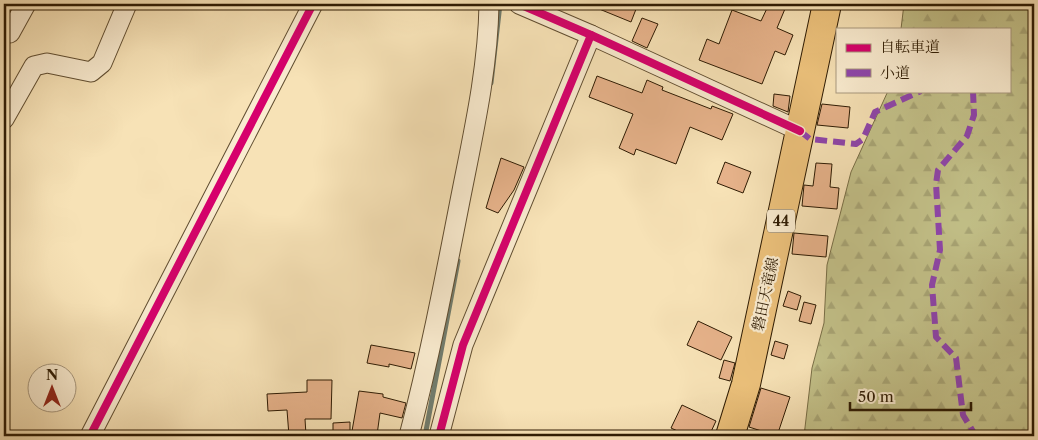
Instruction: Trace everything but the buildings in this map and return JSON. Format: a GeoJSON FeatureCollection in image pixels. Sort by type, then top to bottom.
{"type":"FeatureCollection","features":[{"type":"Feature","properties":{"kind":"main road","name":"磐田天竜線"},"geometry":{"type":"LineString","coordinates":[[730,436],[746,384],[827,4]]}},
{"type":"Feature","properties":{"kind":"street"},"geometry":{"type":"LineString","coordinates":[[10,33],[26,4]]}},
{"type":"Feature","properties":{"kind":"street"},"geometry":{"type":"LineString","coordinates":[[4,119],[34,66],[47,63],[91,72],[102,63],[127,4]]}},
{"type":"Feature","properties":{"kind":"street"},"geometry":{"type":"LineString","coordinates":[[90,436],[313,4]]}},
{"type":"Feature","properties":{"kind":"street"},"geometry":{"type":"LineString","coordinates":[[409,436],[425,377],[474,132],[489,46],[489,4]]}},
{"type":"Feature","properties":{"kind":"street"},"geometry":{"type":"LineString","coordinates":[[519,4],[591,34],[800,131]]}},
{"type":"Feature","properties":{"kind":"street"},"geometry":{"type":"LineString","coordinates":[[441,436],[463,345],[591,34]]}},
{"type":"Feature","properties":{"kind":"green space"},"geometry":{"type":"Polygon","coordinates":[[[904,4],[1034,4],[1034,436],[804,436],[812,368],[824,323],[827,265],[851,172],[888,92],[1010,92],[1010,28],[901,28],[904,4]]]}},
{"type":"Feature","properties":{"kind":"waterway"},"geometry":{"type":"LineString","coordinates":[[491,83],[500,4]]}},
{"type":"Feature","properties":{"kind":"waterway"},"geometry":{"type":"LineString","coordinates":[[425,436],[458,261]]}},
{"type":"Feature","properties":{"kind":"marked path"},"geometry":{"type":"LineString","coordinates":[[800,131],[810,139],[856,144],[863,139],[875,112],[919,92]]}},
{"type":"Feature","properties":{"kind":"marked path"},"geometry":{"type":"LineString","coordinates":[[973,92],[974,115],[967,136],[938,170],[936,184],[940,250],[932,285],[936,337],[956,358],[963,415],[974,433],[980,436]]}},
{"type":"Feature","properties":{"kind":"cycle path"},"geometry":{"type":"LineString","coordinates":[[90,436],[313,4]]}},
{"type":"Feature","properties":{"kind":"cycle path"},"geometry":{"type":"LineString","coordinates":[[439,436],[463,345],[591,35],[519,4]]}},
{"type":"Feature","properties":{"kind":"cycle path"},"geometry":{"type":"LineString","coordinates":[[591,35],[800,131]]}}]}
